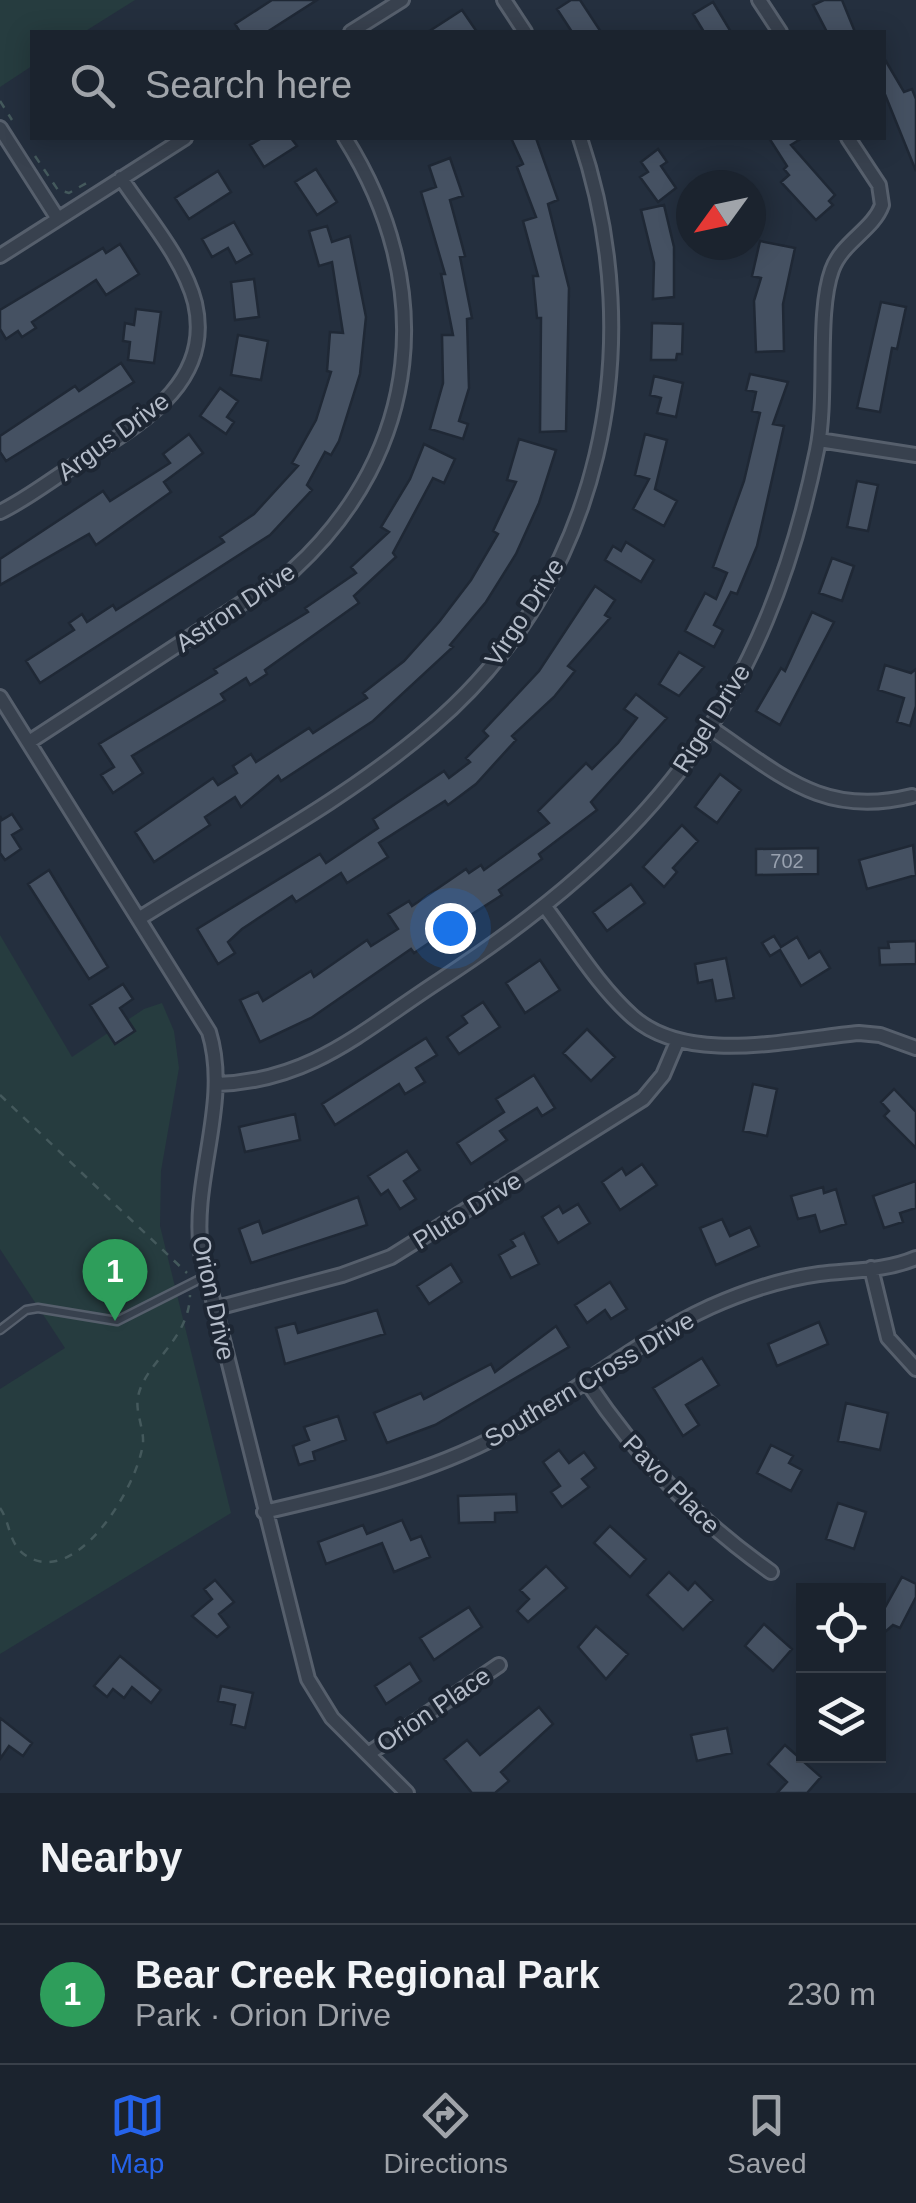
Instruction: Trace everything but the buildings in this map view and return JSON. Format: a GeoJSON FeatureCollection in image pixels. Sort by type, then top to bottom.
{"type":"FeatureCollection","features":[{"type":"Feature","properties":{"kind":"street"},"geometry":{"type":"LineString","coordinates":[[354,30],[402,0]]}},
{"type":"Feature","properties":{"kind":"street"},"geometry":{"type":"LineString","coordinates":[[504,0],[524,30]]}},
{"type":"Feature","properties":{"kind":"street"},"geometry":{"type":"LineString","coordinates":[[759,0],[779,30]]}},
{"type":"Feature","properties":{"kind":"street"},"geometry":{"type":"LineString","coordinates":[[0,128],[58,219]]}},
{"type":"Feature","properties":{"kind":"street"},"geometry":{"type":"LineString","coordinates":[[0,256],[182,140]]}},
{"type":"Feature","properties":{"kind":"street","name":"Astron Drive"},"geometry":{"type":"LineString","coordinates":[[28,742],[293,570],[328,535],[373,468],[399,388],[404,300],[401,269],[381,202],[346,140]]}},
{"type":"Feature","properties":{"kind":"street","name":"Virgo Drive"},"geometry":{"type":"LineString","coordinates":[[140,918],[408,746],[482,676],[542,592],[569,540],[594,472],[613,360],[606,240],[581,140]]}},
{"type":"Feature","properties":{"kind":"street","name":"Rigel Drive"},"geometry":{"type":"LineString","coordinates":[[216,1084],[257,1082],[312,1063],[546,908],[635,826],[711,728],[746,664],[786,573],[820,440],[828,286],[841,252],[878,215],[882,205],[879,185],[849,140]]}},
{"type":"Feature","properties":{"kind":"street","name":"Argus Drive"},"geometry":{"type":"LineString","coordinates":[[0,512],[146,419],[171,398],[188,369],[196,336],[194,300],[174,258],[121,178]]}},
{"type":"Feature","properties":{"kind":"street"},"geometry":{"type":"LineString","coordinates":[[820,440],[916,455]]}},
{"type":"Feature","properties":{"kind":"street","name":"Orion Drive"},"geometry":{"type":"LineString","coordinates":[[0,697],[201,1014],[214,1048],[216,1084],[198,1206],[213,1309],[264,1512],[308,1679],[332,1718],[408,1793]]}},
{"type":"Feature","properties":{"kind":"street"},"geometry":{"type":"LineString","coordinates":[[711,728],[822,796],[858,805],[912,796]]}},
{"type":"Feature","properties":{"kind":"street"},"geometry":{"type":"LineString","coordinates":[[546,908],[623,1007],[650,1030],[677,1042],[714,1046],[859,1034],[880,1035],[916,1048]]}},
{"type":"Feature","properties":{"kind":"street","name":"Pluto Drive"},"geometry":{"type":"LineString","coordinates":[[213,1309],[342,1275],[409,1247],[642,1099],[663,1074],[677,1042]]}},
{"type":"Feature","properties":{"kind":"street","name":"Southern Cross Drive"},"geometry":{"type":"LineString","coordinates":[[264,1512],[364,1489],[436,1464],[500,1435],[681,1322],[727,1300],[782,1282],[916,1258]]}},
{"type":"Feature","properties":{"kind":"street"},"geometry":{"type":"LineString","coordinates":[[870,1268],[881,1322],[896,1350],[916,1369]]}},
{"type":"Feature","properties":{"kind":"street","name":"Pavo Place"},"geometry":{"type":"LineString","coordinates":[[587,1382],[626,1438],[670,1488],[718,1534],[771,1572]]}},
{"type":"Feature","properties":{"kind":"street","name":"Orion Place"},"geometry":{"type":"LineString","coordinates":[[368,1754],[498,1665]]}},
{"type":"Feature","properties":{"kind":"lane"},"geometry":{"type":"LineString","coordinates":[[0,1330],[26,1310],[38,1308],[116,1321],[206,1276]]}},
{"type":"Feature","properties":{"kind":"path"},"geometry":{"type":"LineString","coordinates":[[0,101],[16,126]]}},
{"type":"Feature","properties":{"kind":"path"},"geometry":{"type":"LineString","coordinates":[[26,142],[58,190],[68,193],[99,176]]}},
{"type":"Feature","properties":{"kind":"path"},"geometry":{"type":"LineString","coordinates":[[0,1095],[187,1270],[190,1301],[181,1331],[138,1395],[143,1445],[104,1525],[70,1557],[44,1564],[12,1542],[0,1508]]}},
{"type":"Feature","properties":{"kind":"green space"},"geometry":{"type":"Polygon","coordinates":[[[0,0],[135,0],[87,30],[30,30],[30,67],[0,87],[0,0]]]}},
{"type":"Feature","properties":{"kind":"green space"},"geometry":{"type":"Polygon","coordinates":[[[0,935],[72,1057],[144,1009],[162,1003],[174,1031],[179,1068],[161,1171],[160,1226],[231,1513],[0,1654],[0,1389],[65,1348],[0,1249],[0,935]]]}},
{"type":"Feature","properties":{"kind":"place","name":"Bear Creek Regional Park"},"geometry":{"type":"Point","coordinates":[115,1321]}}]}
